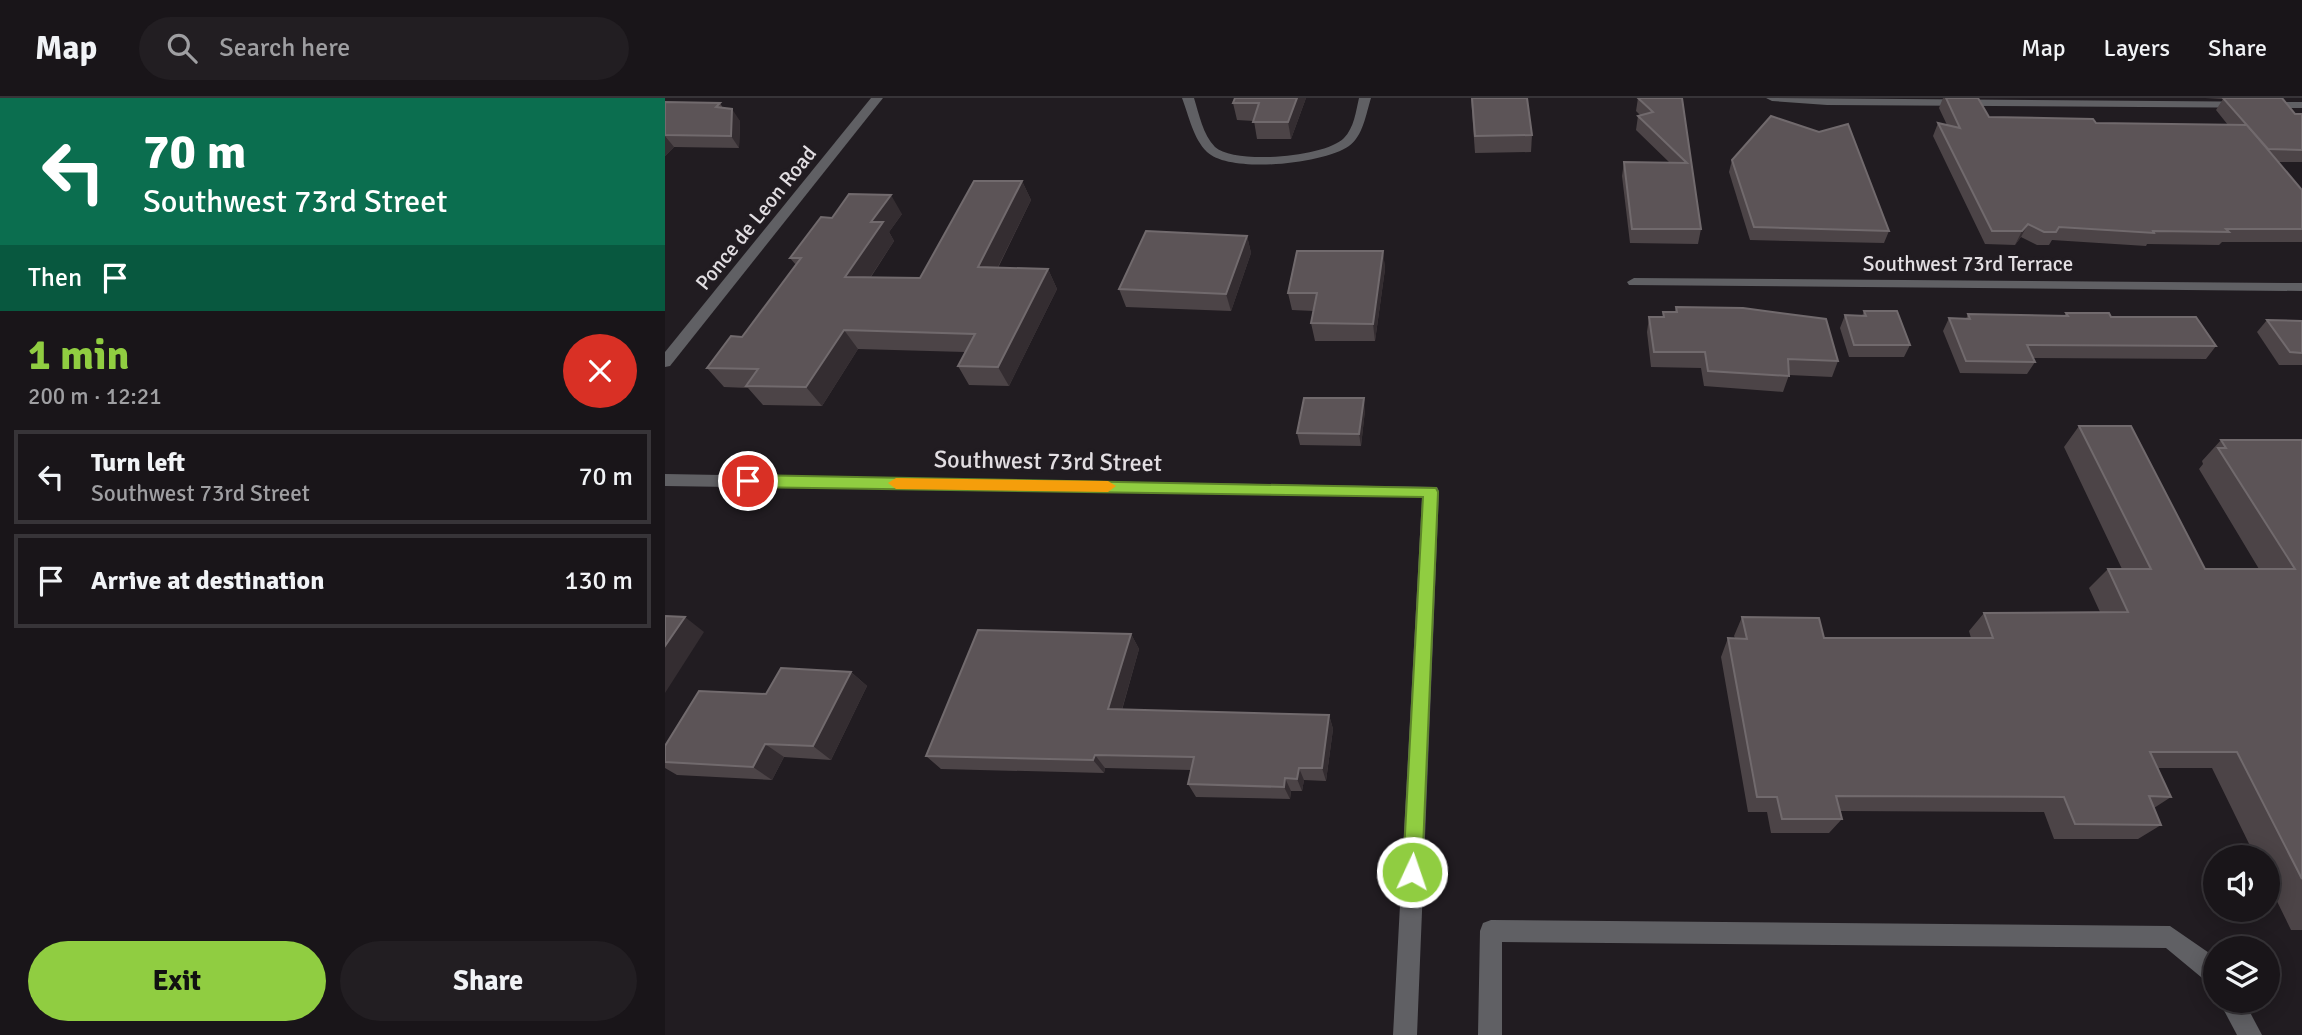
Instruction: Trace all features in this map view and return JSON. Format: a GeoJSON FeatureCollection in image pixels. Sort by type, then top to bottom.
{"type":"FeatureCollection","features":[{"type":"Feature","properties":{"kind":"street","name":"Ponce de Leon Road"},"geometry":{"type":"LineString","coordinates":[[665,362],[877,98]]}},
{"type":"Feature","properties":{"kind":"street"},"geometry":{"type":"LineString","coordinates":[[1188,98],[1204,139],[1214,152],[1235,158],[1282,159],[1317,156],[1344,145],[1357,127],[1365,98]]}},
{"type":"Feature","properties":{"kind":"street"},"geometry":{"type":"LineString","coordinates":[[1772,98],[1827,102],[2302,105]]}},
{"type":"Feature","properties":{"kind":"street","name":"Southwest 73rd Terrace"},"geometry":{"type":"LineString","coordinates":[[1635,282],[2302,287]]}},
{"type":"Feature","properties":{"kind":"street","name":"Southwest 73rd Street"},"geometry":{"type":"LineString","coordinates":[[665,480],[1431,492],[1405,1035]]}},
{"type":"Feature","properties":{"kind":"street"},"geometry":{"type":"LineString","coordinates":[[1490,1035],[1491,931],[2170,937],[2203,964]]}},
{"type":"Feature","properties":{"kind":"street"},"geometry":{"type":"LineString","coordinates":[[2238,1013],[2250,1035]]}},
{"type":"Feature","properties":{"kind":"building"},"geometry":{"type":"Polygon","coordinates":[[[1235,98],[1297,98],[1288,122],[1253,122],[1259,103],[1233,103],[1235,98]]]}},
{"type":"Feature","properties":{"kind":"building"},"geometry":{"type":"Polygon","coordinates":[[[1472,98],[1527,98],[1532,135],[1475,136],[1472,98]]]}},
{"type":"Feature","properties":{"kind":"building"},"geometry":{"type":"Polygon","coordinates":[[[1638,98],[1682,98],[1701,229],[1632,229],[1624,162],[1687,163],[1638,116],[1653,112],[1638,98]]]}},
{"type":"Feature","properties":{"kind":"building"},"geometry":{"type":"Polygon","coordinates":[[[1946,98],[1978,98],[1989,117],[2093,119],[2096,123],[2247,125],[2302,190],[2302,229],[2153,231],[2154,233],[2059,227],[2056,232],[2044,232],[2028,224],[2022,231],[1992,231],[1938,123],[1960,128],[1946,98]]]}},
{"type":"Feature","properties":{"kind":"building"},"geometry":{"type":"Polygon","coordinates":[[[2223,98],[2282,98],[2295,114],[2302,114],[2302,150],[2268,149],[2223,98]]]}},
{"type":"Feature","properties":{"kind":"building"},"geometry":{"type":"Polygon","coordinates":[[[665,102],[720,103],[716,107],[732,109],[731,136],[665,135],[665,102]]]}},
{"type":"Feature","properties":{"kind":"building"},"geometry":{"type":"Polygon","coordinates":[[[1771,116],[1819,132],[1848,124],[1889,231],[1754,227],[1732,160],[1771,116]]]}},
{"type":"Feature","properties":{"kind":"building"},"geometry":{"type":"Polygon","coordinates":[[[974,181],[1022,181],[978,267],[1048,269],[998,367],[958,366],[975,334],[844,330],[806,387],[746,386],[758,369],[707,368],[731,336],[742,337],[801,258],[790,258],[821,217],[832,218],[849,194],[891,195],[871,222],[883,222],[845,277],[920,278],[974,181]]]}},
{"type":"Feature","properties":{"kind":"building"},"geometry":{"type":"Polygon","coordinates":[[[1146,231],[1247,236],[1226,294],[1119,289],[1146,231]]]}},
{"type":"Feature","properties":{"kind":"building"},"geometry":{"type":"Polygon","coordinates":[[[1297,251],[1383,251],[1373,324],[1311,323],[1317,293],[1288,293],[1297,251]]]}},
{"type":"Feature","properties":{"kind":"building"},"geometry":{"type":"Polygon","coordinates":[[[1676,307],[1743,308],[1826,319],[1838,361],[1788,359],[1789,376],[1708,371],[1705,352],[1654,352],[1649,317],[1664,317],[1663,312],[1677,312],[1676,307]]]}},
{"type":"Feature","properties":{"kind":"building"},"geometry":{"type":"Polygon","coordinates":[[[1864,311],[1897,311],[1910,345],[1854,345],[1845,315],[1866,316],[1864,311]]]}},
{"type":"Feature","properties":{"kind":"building"},"geometry":{"type":"Polygon","coordinates":[[[2066,313],[2109,313],[2111,317],[2196,317],[2216,346],[2027,345],[2035,362],[1966,361],[1949,318],[1970,319],[1968,314],[2068,316],[2066,313]]]}},
{"type":"Feature","properties":{"kind":"building"},"geometry":{"type":"Polygon","coordinates":[[[2267,320],[2302,321],[2302,353],[2290,352],[2267,320]]]}},
{"type":"Feature","properties":{"kind":"building"},"geometry":{"type":"Polygon","coordinates":[[[1304,398],[1364,398],[1359,434],[1297,433],[1304,398]]]}},
{"type":"Feature","properties":{"kind":"building"},"geometry":{"type":"Polygon","coordinates":[[[2079,426],[2131,426],[2205,569],[2295,569],[2218,448],[2226,448],[2221,440],[2302,440],[2302,879],[2237,752],[2150,752],[2171,797],[2149,796],[2161,825],[2075,824],[2064,797],[1836,796],[1842,819],[1782,819],[1777,797],[1757,797],[1728,638],[1747,639],[1742,617],[1819,618],[1824,638],[1993,638],[1984,613],[2128,612],[2108,569],[2151,569],[2079,426]]]}},
{"type":"Feature","properties":{"kind":"building"},"geometry":{"type":"Polygon","coordinates":[[[665,616],[685,617],[665,646],[665,616]]]}},
{"type":"Feature","properties":{"kind":"building"},"geometry":{"type":"Polygon","coordinates":[[[978,630],[1131,634],[1108,709],[1329,715],[1322,768],[1299,768],[1297,779],[1285,778],[1284,787],[1188,784],[1194,757],[1095,755],[1093,760],[926,756],[978,630]]]}},
{"type":"Feature","properties":{"kind":"building"},"geometry":{"type":"Polygon","coordinates":[[[781,668],[851,672],[813,746],[765,744],[753,767],[665,762],[665,746],[699,691],[766,694],[781,668]]]}},
{"type":"Feature","properties":{"kind":"slow traffic"},"geometry":{"type":"LineString","coordinates":[[896,483],[1108,486]]}},
{"type":"Feature","properties":{"kind":"route"},"geometry":{"type":"LineString","coordinates":[[748,481],[1431,492],[1412,872]]}}]}
